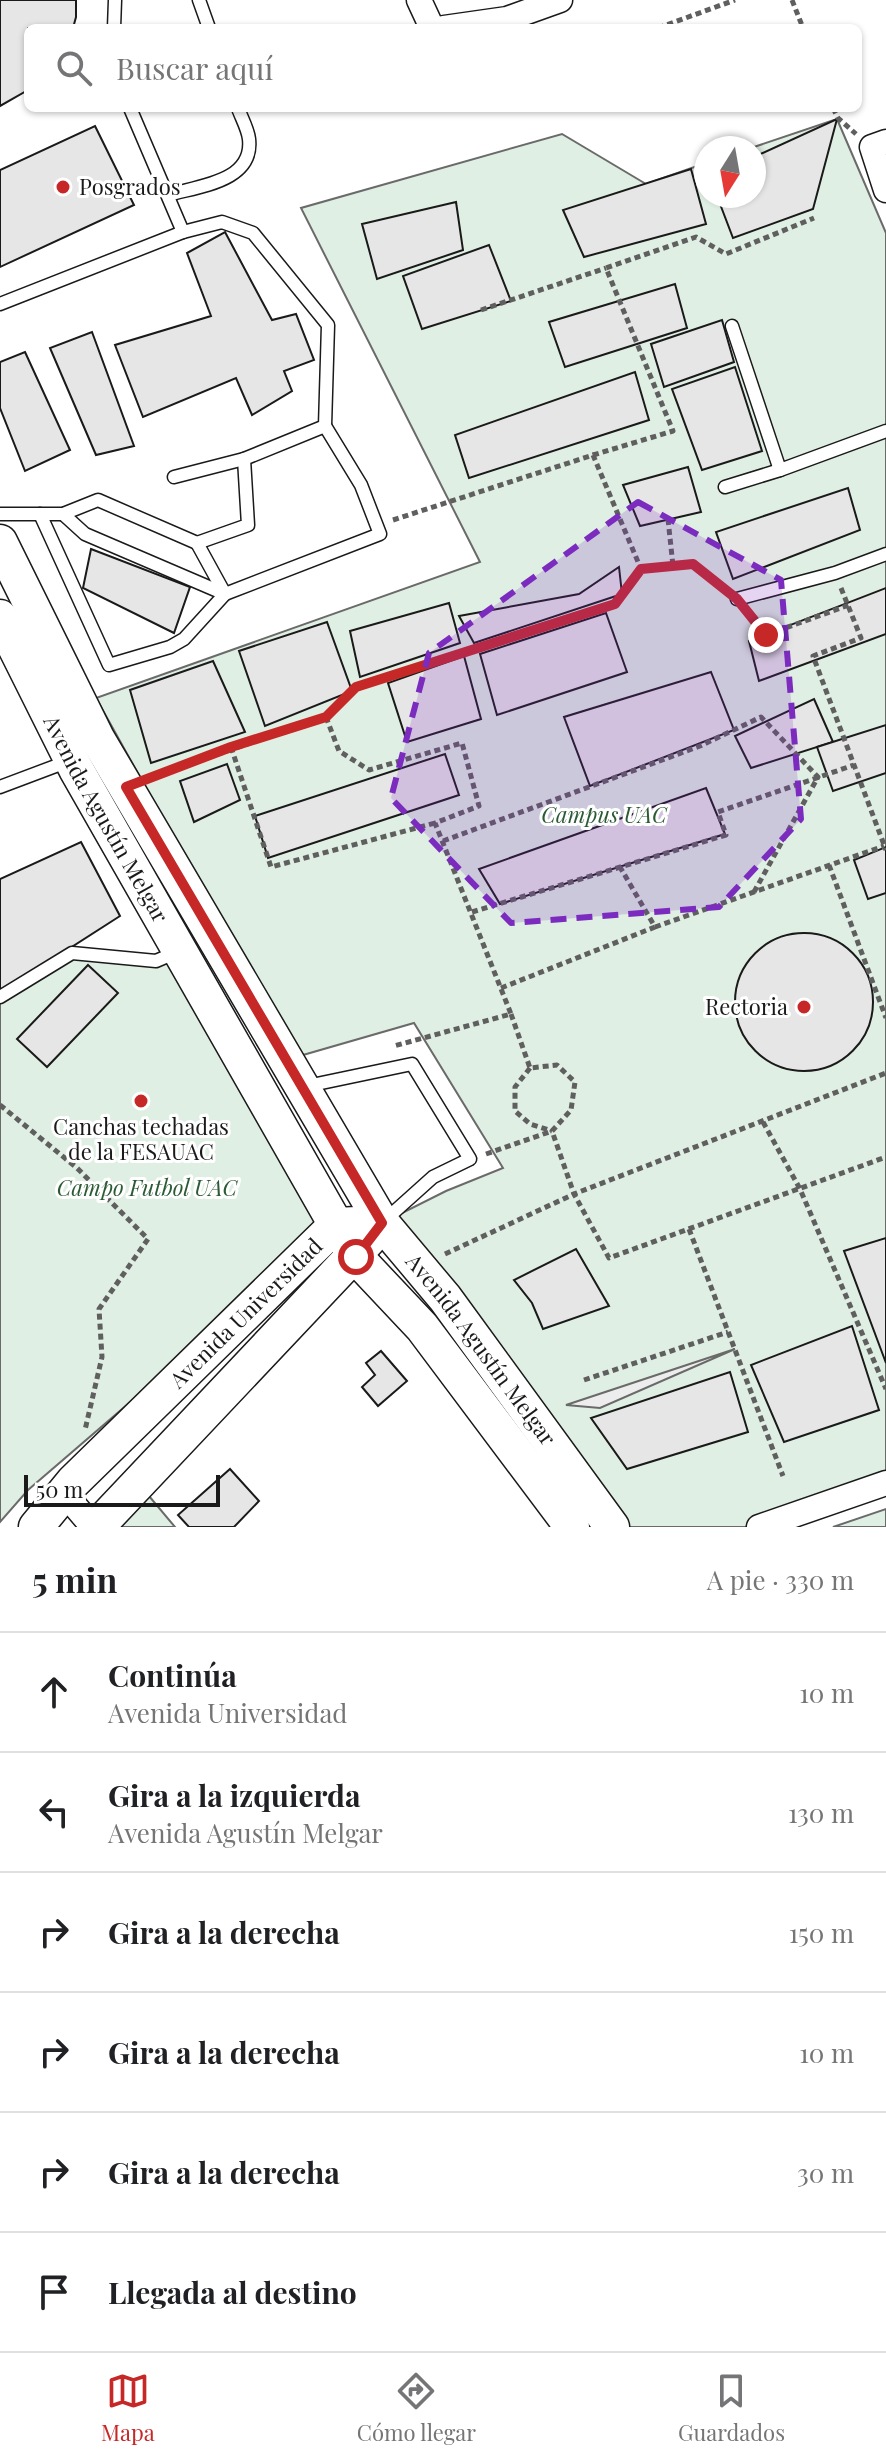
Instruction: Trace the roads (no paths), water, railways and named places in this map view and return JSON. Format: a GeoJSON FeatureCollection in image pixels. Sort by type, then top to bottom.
{"type":"FeatureCollection","features":[{"type":"Feature","properties":{"kind":"main road","name":"Avenida Agustín Melgar"},"geometry":{"type":"LineString","coordinates":[[0,542],[126,787],[382,1223],[445,1298],[612,1527]]}},
{"type":"Feature","properties":{"kind":"main road","name":"Avenida Agustín Melgar"},"geometry":{"type":"LineString","coordinates":[[0,617],[72,760],[356,1257],[422,1327],[572,1527]]}},
{"type":"Feature","properties":{"kind":"main road","name":"Avenida Universidad"},"geometry":{"type":"LineString","coordinates":[[36,1527],[64,1493],[336,1225],[382,1223]]}},
{"type":"Feature","properties":{"kind":"main road","name":"Avenida Universidad"},"geometry":{"type":"LineString","coordinates":[[95,1527],[356,1257],[382,1223]]}},
{"type":"Feature","properties":{"kind":"street"},"geometry":{"type":"LineString","coordinates":[[419,0],[430,24]]}},
{"type":"Feature","properties":{"kind":"street"},"geometry":{"type":"LineString","coordinates":[[472,24],[507,19],[560,0]]}},
{"type":"Feature","properties":{"kind":"street"},"geometry":{"type":"LineString","coordinates":[[879,144],[886,190]]}},
{"type":"Feature","properties":{"kind":"street"},"geometry":{"type":"LineString","coordinates":[[759,1527],[886,1483]]}},
{"type":"Feature","properties":{"kind":"street"},"geometry":{"type":"LineString","coordinates":[[64,1493],[95,1527]]}},
{"type":"Feature","properties":{"kind":"lane"},"geometry":{"type":"LineString","coordinates":[[114,24],[115,0]]}},
{"type":"Feature","properties":{"kind":"lane"},"geometry":{"type":"LineString","coordinates":[[199,0],[208,24]]}},
{"type":"Feature","properties":{"kind":"lane"},"geometry":{"type":"LineString","coordinates":[[132,112],[183,232]]}},
{"type":"Feature","properties":{"kind":"lane"},"geometry":{"type":"LineString","coordinates":[[168,195],[231,177],[245,163],[249,139],[239,112]]}},
{"type":"Feature","properties":{"kind":"lane"},"geometry":{"type":"LineString","coordinates":[[0,304],[183,232],[222,222],[253,233],[328,325],[325,426],[361,485],[380,534],[225,594],[184,639],[170,647],[109,665],[40,514]]}},
{"type":"Feature","properties":{"kind":"lane"},"geometry":{"type":"LineString","coordinates":[[732,326],[780,470]]}},
{"type":"Feature","properties":{"kind":"lane"},"geometry":{"type":"LineString","coordinates":[[174,477],[244,459],[325,426]]}},
{"type":"Feature","properties":{"kind":"lane"},"geometry":{"type":"LineString","coordinates":[[725,487],[886,431]]}},
{"type":"Feature","properties":{"kind":"lane"},"geometry":{"type":"LineString","coordinates":[[197,543],[248,525],[244,459]]}},
{"type":"Feature","properties":{"kind":"lane"},"geometry":{"type":"LineString","coordinates":[[0,514],[63,514],[98,500],[197,543],[225,594]]}},
{"type":"Feature","properties":{"kind":"lane"},"geometry":{"type":"LineString","coordinates":[[63,514],[85,534],[225,594]]}},
{"type":"Feature","properties":{"kind":"lane"},"geometry":{"type":"LineString","coordinates":[[737,599],[835,573],[886,554]]}},
{"type":"Feature","properties":{"kind":"lane"},"geometry":{"type":"LineString","coordinates":[[0,787],[72,760]]}},
{"type":"Feature","properties":{"kind":"lane"},"geometry":{"type":"LineString","coordinates":[[0,997],[72,953],[156,961],[180,951]]}},
{"type":"Feature","properties":{"kind":"lane"},"geometry":{"type":"LineString","coordinates":[[301,1088],[412,1064],[470,1159],[433,1177],[382,1223]]}},
{"type":"Feature","properties":{"kind":"place","name":"Posgrados"},"geometry":{"type":"Point","coordinates":[63,187]}},
{"type":"Feature","properties":{"kind":"place","name":"Rectoria"},"geometry":{"type":"Point","coordinates":[804,1007]}},
{"type":"Feature","properties":{"kind":"place","name":"Canchas techadas de la FESAUAC"},"geometry":{"type":"Point","coordinates":[141,1101]}},
{"type":"Feature","properties":{"kind":"park label","name":"Campus UAC"},"geometry":{"type":"Point","coordinates":[604,815]}},
{"type":"Feature","properties":{"kind":"park label","name":"Campo Futbol UAC"},"geometry":{"type":"Point","coordinates":[147,1188]}}]}
